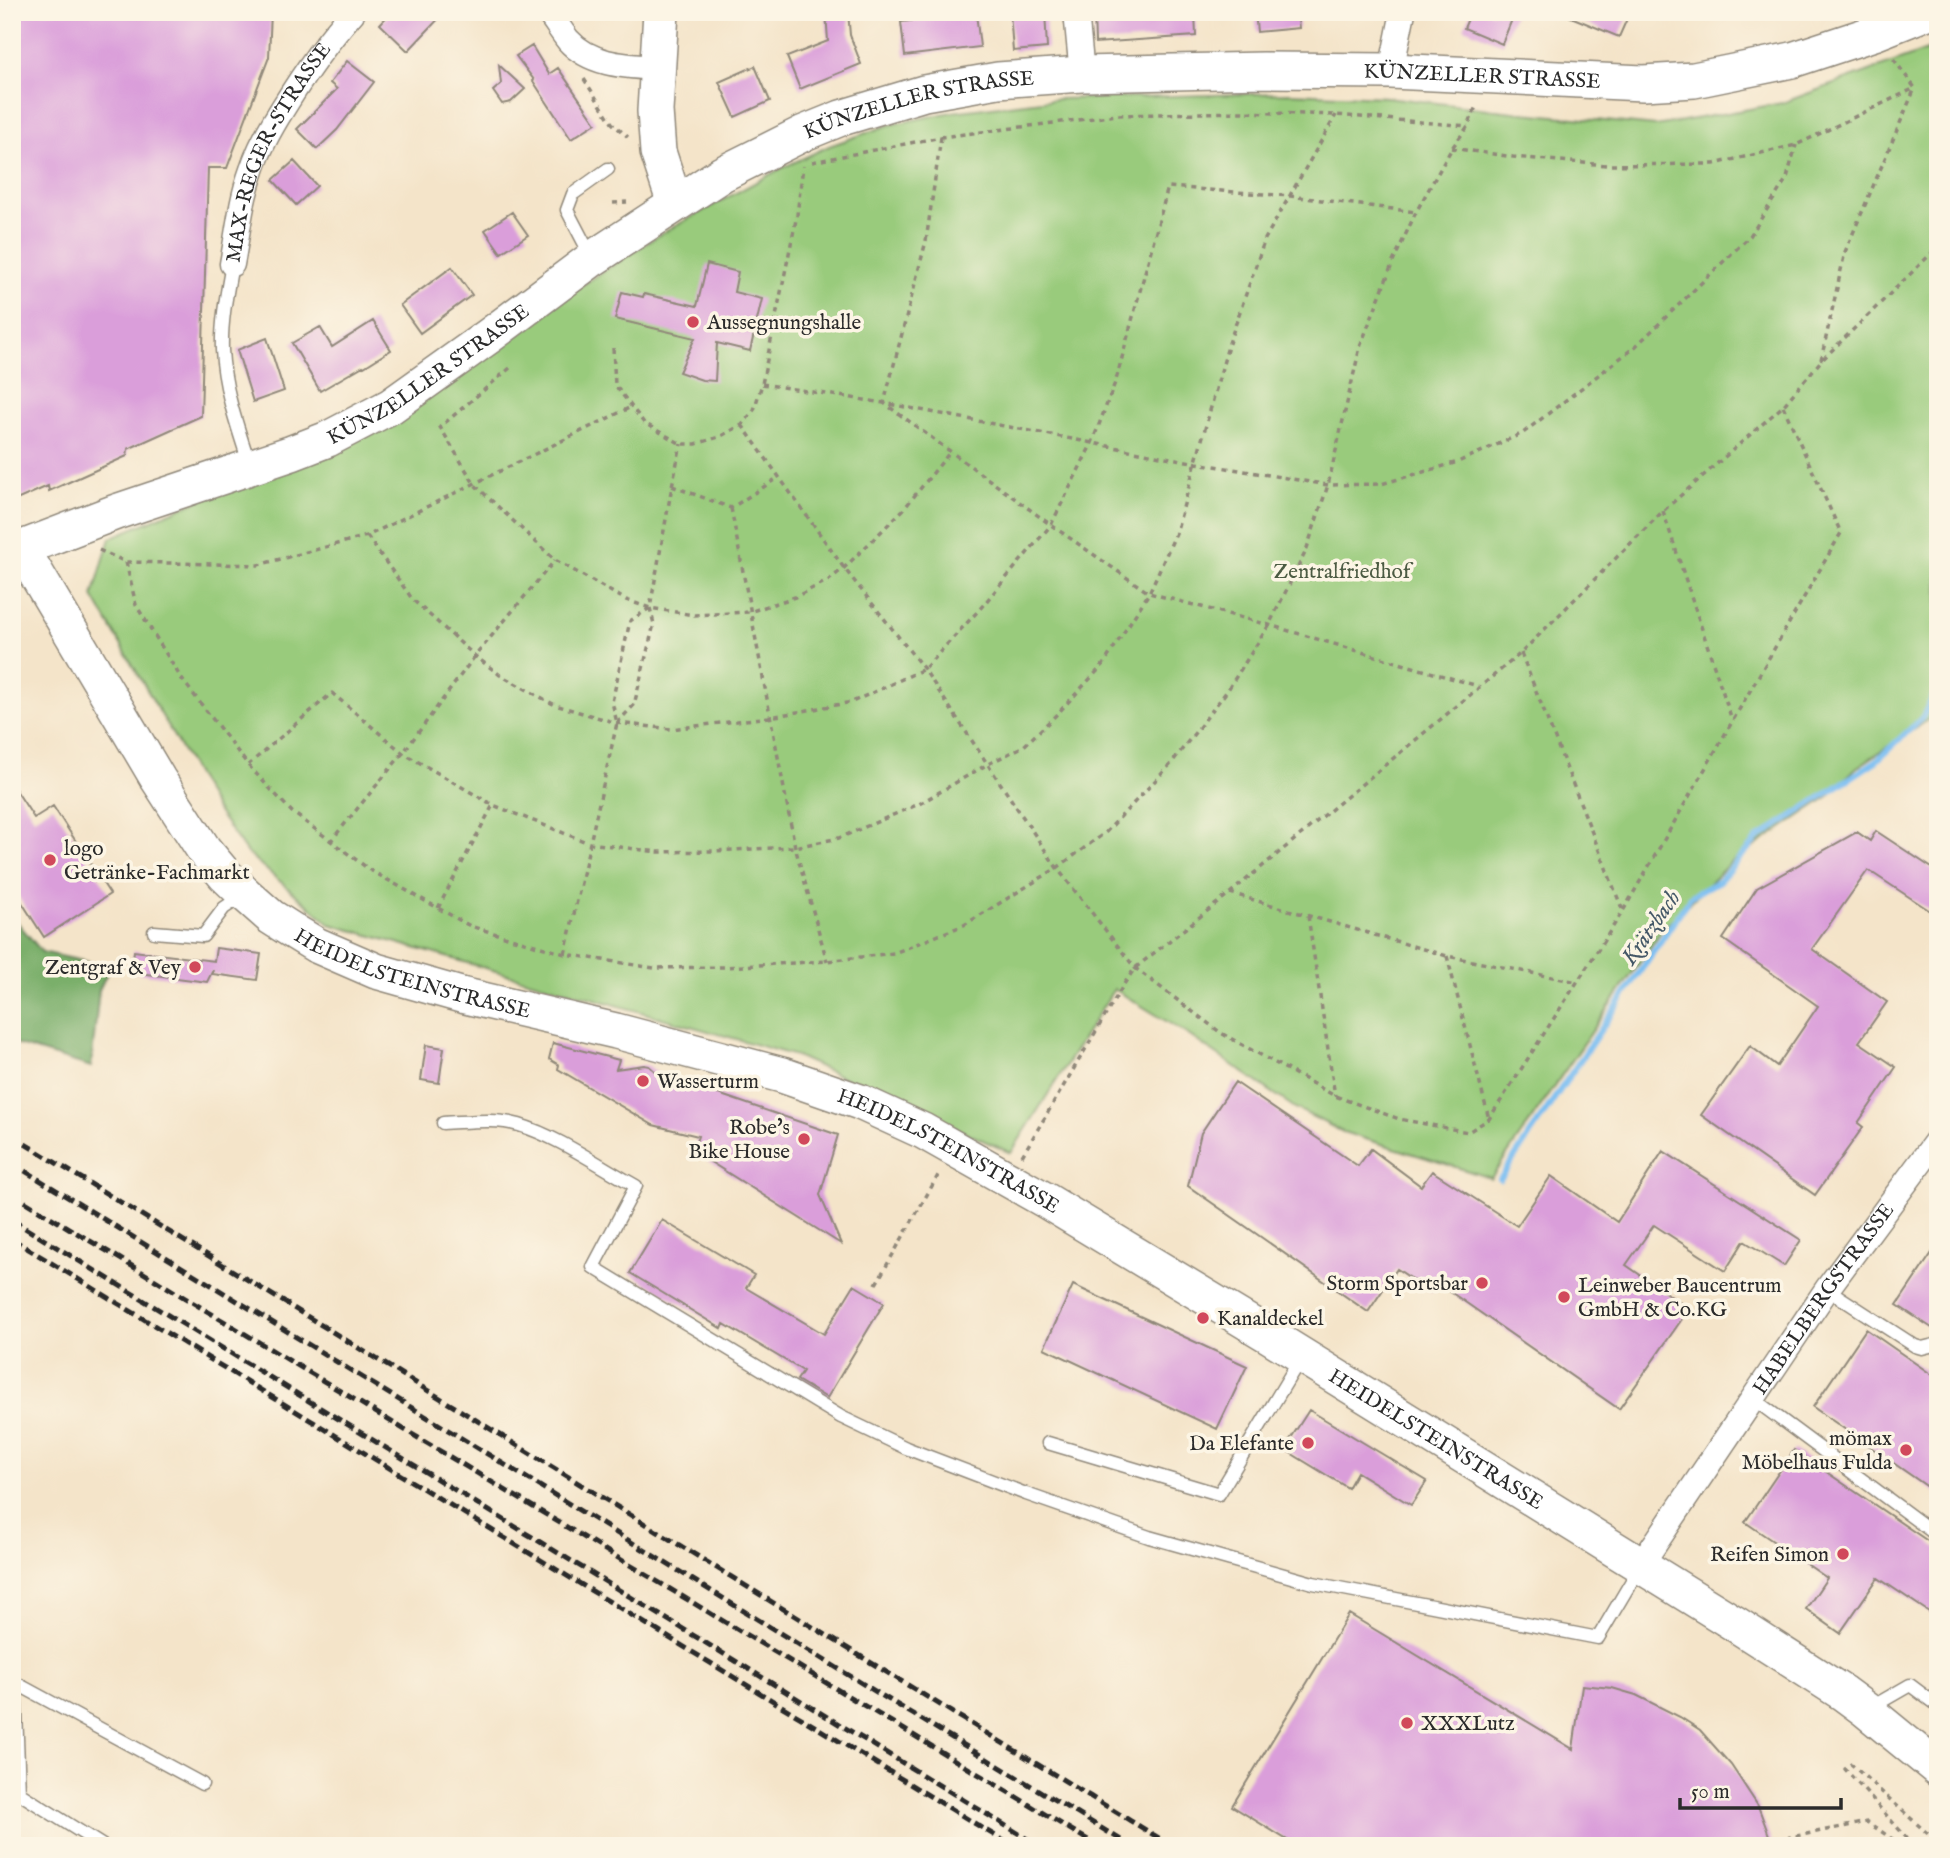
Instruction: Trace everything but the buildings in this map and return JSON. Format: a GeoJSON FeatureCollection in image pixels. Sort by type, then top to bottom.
{"type":"FeatureCollection","features":[{"type":"Feature","properties":{"kind":"main road"},"geometry":{"type":"LineString","coordinates":[[661,12],[655,111],[658,152],[674,204]]}},
{"type":"Feature","properties":{"kind":"main road","name":"KÜNZELLER STRASSE"},"geometry":{"type":"LineString","coordinates":[[17,550],[116,512],[328,439],[391,405],[489,337],[592,259],[722,174],[804,133],[870,108],[924,93],[998,80],[1082,74],[1298,70],[1391,71],[1592,82],[1694,80],[1792,60],[1927,12]]}},
{"type":"Feature","properties":{"kind":"main road","name":"HEIDELSTEINSTRASSE"},"geometry":{"type":"LineString","coordinates":[[17,550],[197,841],[245,894],[293,932],[376,971],[461,995],[782,1074],[860,1102],[923,1131],[1008,1179],[1302,1356],[1780,1652],[1866,1710],[1938,1769]]}},
{"type":"Feature","properties":{"kind":"street","name":"MAX-REGER-STRASSE"},"geometry":{"type":"LineString","coordinates":[[232,264],[246,189],[259,153],[299,82],[352,12]]}},
{"type":"Feature","properties":{"kind":"street"},"geometry":{"type":"LineString","coordinates":[[548,12],[569,41],[584,53],[617,65],[657,68]]}},
{"type":"Feature","properties":{"kind":"street"},"geometry":{"type":"LineString","coordinates":[[1076,12],[1082,74]]}},
{"type":"Feature","properties":{"kind":"street"},"geometry":{"type":"LineString","coordinates":[[1391,71],[1403,12]]}},
{"type":"Feature","properties":{"kind":"street","name":"HABELBERGSTRASSE"},"geometry":{"type":"LineString","coordinates":[[1640,1566],[1827,1289],[1938,1139]]}},
{"type":"Feature","properties":{"kind":"lane"},"geometry":{"type":"LineString","coordinates":[[592,259],[567,210],[573,194],[608,169]]}},
{"type":"Feature","properties":{"kind":"lane","name":"MAX-REGER-STRASSE"},"geometry":{"type":"LineString","coordinates":[[232,264],[223,324],[224,368],[227,388],[250,467]]}},
{"type":"Feature","properties":{"kind":"lane"},"geometry":{"type":"LineString","coordinates":[[154,932],[203,936],[223,908],[245,894]]}},
{"type":"Feature","properties":{"kind":"lane"},"geometry":{"type":"LineString","coordinates":[[443,1123],[493,1121],[519,1125],[547,1136],[636,1186],[593,1267],[841,1417],[906,1448],[1026,1493],[1149,1537],[1313,1583],[1598,1638],[1640,1566]]}},
{"type":"Feature","properties":{"kind":"lane"},"geometry":{"type":"LineString","coordinates":[[1827,1289],[1915,1346],[1922,1348],[1938,1344]]}},
{"type":"Feature","properties":{"kind":"lane"},"geometry":{"type":"LineString","coordinates":[[1048,1443],[1219,1494],[1302,1356]]}},
{"type":"Feature","properties":{"kind":"lane"},"geometry":{"type":"LineString","coordinates":[[1752,1398],[1938,1536]]}},
{"type":"Feature","properties":{"kind":"lane"},"geometry":{"type":"LineString","coordinates":[[14,1681],[202,1784]]}},
{"type":"Feature","properties":{"kind":"lane"},"geometry":{"type":"LineString","coordinates":[[14,1681],[19,1793],[103,1846]]}},
{"type":"Feature","properties":{"kind":"lane"},"geometry":{"type":"LineString","coordinates":[[1866,1710],[1910,1685],[1938,1706]]}},
{"type":"Feature","properties":{"kind":"path"},"geometry":{"type":"LineString","coordinates":[[1891,55],[1915,88]]}},
{"type":"Feature","properties":{"kind":"path"},"geometry":{"type":"LineString","coordinates":[[580,73],[612,123],[628,138]]}},
{"type":"Feature","properties":{"kind":"path"},"geometry":{"type":"LineString","coordinates":[[1452,148],[1513,158],[1607,165],[1714,164],[1796,145],[1915,88]]}},
{"type":"Feature","properties":{"kind":"path"},"geometry":{"type":"LineString","coordinates":[[1820,362],[1845,251],[1915,88]]}},
{"type":"Feature","properties":{"kind":"path"},"geometry":{"type":"LineString","coordinates":[[126,562],[136,605],[181,678],[248,765],[292,812],[370,870],[470,926],[565,954],[654,968],[827,961],[894,953],[964,925],[1058,869],[1107,832],[1170,765],[1227,691],[1269,625],[1306,551],[1328,485],[1360,347],[1416,212],[1452,148],[1468,126],[1478,102]]}},
{"type":"Feature","properties":{"kind":"path"},"geometry":{"type":"LineString","coordinates":[[613,348],[615,385],[644,423],[681,444],[696,444],[719,437],[741,425],[754,410],[762,384],[797,215],[803,164],[940,137],[1118,115],[1242,112],[1336,115],[1468,126]]}},
{"type":"Feature","properties":{"kind":"path"},"geometry":{"type":"LineString","coordinates":[[248,765],[332,693],[403,753],[493,805],[589,843],[658,852],[714,851],[795,847],[839,838],[919,804],[1024,746],[1103,665],[1149,593],[1175,533],[1228,346],[1265,239],[1336,115]]}},
{"type":"Feature","properties":{"kind":"path"},"geometry":{"type":"LineString","coordinates":[[884,403],[926,241],[940,137]]}},
{"type":"Feature","properties":{"kind":"path"},"geometry":{"type":"LineString","coordinates":[[762,384],[884,403],[1197,463],[1328,485],[1381,484],[1458,463],[1523,433],[1636,346],[1751,236],[1787,178],[1796,145]]}},
{"type":"Feature","properties":{"kind":"path"},"geometry":{"type":"LineString","coordinates":[[367,536],[413,600],[475,656],[500,675],[555,705],[617,723],[671,729],[771,718],[852,702],[924,669],[979,610],[1051,525],[1092,443],[1116,380],[1168,187],[1290,196],[1416,212]]}},
{"type":"Feature","properties":{"kind":"path"},"geometry":{"type":"LineString","coordinates":[[1017,1164],[1135,968],[1521,653],[1663,511],[1783,406],[1820,362],[1938,247]]}},
{"type":"Feature","properties":{"kind":"path"},"geometry":{"type":"LineString","coordinates":[[510,368],[440,427],[475,485],[555,560],[626,600],[650,608],[694,615],[749,612],[795,597],[829,580],[904,510],[950,452]]}},
{"type":"Feature","properties":{"kind":"path"},"geometry":{"type":"LineString","coordinates":[[884,403],[1149,593],[1479,686]]}},
{"type":"Feature","properties":{"kind":"path"},"geometry":{"type":"LineString","coordinates":[[741,425],[844,568],[924,669],[1058,869],[1135,968],[1221,1033],[1335,1096],[1399,1119],[1468,1132],[1489,1119],[1623,911],[1841,533],[1783,406]]}},
{"type":"Feature","properties":{"kind":"path"},"geometry":{"type":"LineString","coordinates":[[90,546],[126,562],[258,565],[367,536],[631,407]]}},
{"type":"Feature","properties":{"kind":"path"},"geometry":{"type":"LineString","coordinates":[[617,723],[634,705],[654,624],[650,608],[681,444]]}},
{"type":"Feature","properties":{"kind":"path"},"geometry":{"type":"LineString","coordinates":[[731,508],[779,477]]}},
{"type":"Feature","properties":{"kind":"path"},"geometry":{"type":"LineString","coordinates":[[672,486],[731,508]]}},
{"type":"Feature","properties":{"kind":"path"},"geometry":{"type":"LineString","coordinates":[[731,508],[795,847],[827,961]]}},
{"type":"Feature","properties":{"kind":"path"},"geometry":{"type":"LineString","coordinates":[[1663,511],[1732,720]]}},
{"type":"Feature","properties":{"kind":"path"},"geometry":{"type":"LineString","coordinates":[[330,842],[403,753],[475,656],[555,560]]}},
{"type":"Feature","properties":{"kind":"path"},"geometry":{"type":"LineString","coordinates":[[565,954],[617,723],[612,702],[630,621],[650,608]]}},
{"type":"Feature","properties":{"kind":"path"},"geometry":{"type":"LineString","coordinates":[[1521,653],[1623,911]]}},
{"type":"Feature","properties":{"kind":"path"},"geometry":{"type":"LineString","coordinates":[[438,908],[493,805]]}},
{"type":"Feature","properties":{"kind":"path"},"geometry":{"type":"LineString","coordinates":[[1230,893],[1447,956],[1577,982]]}},
{"type":"Feature","properties":{"kind":"path"},"geometry":{"type":"LineString","coordinates":[[1308,916],[1335,1096]]}},
{"type":"Feature","properties":{"kind":"path"},"geometry":{"type":"LineString","coordinates":[[1447,956],[1489,1119]]}},
{"type":"Feature","properties":{"kind":"path"},"geometry":{"type":"LineString","coordinates":[[876,1284],[942,1169]]}},
{"type":"Feature","properties":{"kind":"path"},"geometry":{"type":"LineString","coordinates":[[1914,1846],[1845,1769],[1851,1764],[1938,1843]]}},
{"type":"Feature","properties":{"kind":"path"},"geometry":{"type":"LineString","coordinates":[[1776,1840],[1867,1822],[1903,1846]]}},
{"type":"Feature","properties":{"kind":"green space","name":"Zentralfriedhof"},"geometry":{"type":"Polygon","coordinates":[[[1938,46],[1938,713],[1856,768],[1826,798],[1730,863],[1662,930],[1491,1178],[1343,1132],[1295,1108],[1184,1032],[1114,989],[1011,1153],[796,1056],[330,924],[247,853],[215,808],[93,596],[110,538],[218,492],[549,307],[662,233],[780,169],[829,146],[889,125],[952,112],[1058,99],[1289,93],[1387,97],[1656,126],[1782,103],[1938,46]]]}},
{"type":"Feature","properties":{"kind":"green space"},"geometry":{"type":"Polygon","coordinates":[[[12,916],[42,952],[110,967],[99,990],[91,1067],[12,1043],[12,916]]]}},
{"type":"Feature","properties":{"kind":"waterway","name":"Krätzbach"},"geometry":{"type":"LineString","coordinates":[[1500,1179],[1691,896],[1719,881],[1757,839],[1876,761],[1922,718],[1938,688]]}},
{"type":"Feature","properties":{"kind":"railway"},"geometry":{"type":"LineString","coordinates":[[12,1136],[1172,1846]]}},
{"type":"Feature","properties":{"kind":"railway"},"geometry":{"type":"LineString","coordinates":[[12,1163],[1131,1846]]}},
{"type":"Feature","properties":{"kind":"railway"},"geometry":{"type":"LineString","coordinates":[[12,1194],[1098,1846]]}},
{"type":"Feature","properties":{"kind":"railway"},"geometry":{"type":"LineString","coordinates":[[12,1220],[1039,1846]]}},
{"type":"Feature","properties":{"kind":"railway"},"geometry":{"type":"LineString","coordinates":[[12,1239],[1012,1846]]}},
{"type":"Feature","properties":{"kind":"place","name":"Aussegnungshalle"},"geometry":{"type":"Point","coordinates":[693,322]}},
{"type":"Feature","properties":{"kind":"place","name":"logo Getränke-Fachmarkt"},"geometry":{"type":"Point","coordinates":[50,860]}},
{"type":"Feature","properties":{"kind":"place","name":"Zentgraf & Vey"},"geometry":{"type":"Point","coordinates":[195,967]}},
{"type":"Feature","properties":{"kind":"place","name":"Wasserturm"},"geometry":{"type":"Point","coordinates":[643,1081]}},
{"type":"Feature","properties":{"kind":"place","name":"Robe's Bike House"},"geometry":{"type":"Point","coordinates":[804,1139]}},
{"type":"Feature","properties":{"kind":"place","name":"Storm Sportsbar"},"geometry":{"type":"Point","coordinates":[1482,1283]}},
{"type":"Feature","properties":{"kind":"place","name":"Leinweber Baucentrum GmbH & Co.KG"},"geometry":{"type":"Point","coordinates":[1564,1297]}},
{"type":"Feature","properties":{"kind":"place","name":"Kanaldeckel"},"geometry":{"type":"Point","coordinates":[1203,1318]}},
{"type":"Feature","properties":{"kind":"place","name":"Da Elefante"},"geometry":{"type":"Point","coordinates":[1308,1443]}},
{"type":"Feature","properties":{"kind":"place","name":"mömax Möbelhaus Fulda"},"geometry":{"type":"Point","coordinates":[1906,1450]}},
{"type":"Feature","properties":{"kind":"place","name":"Reifen Simon"},"geometry":{"type":"Point","coordinates":[1843,1554]}},
{"type":"Feature","properties":{"kind":"place","name":"XXXLutz"},"geometry":{"type":"Point","coordinates":[1407,1723]}}]}
